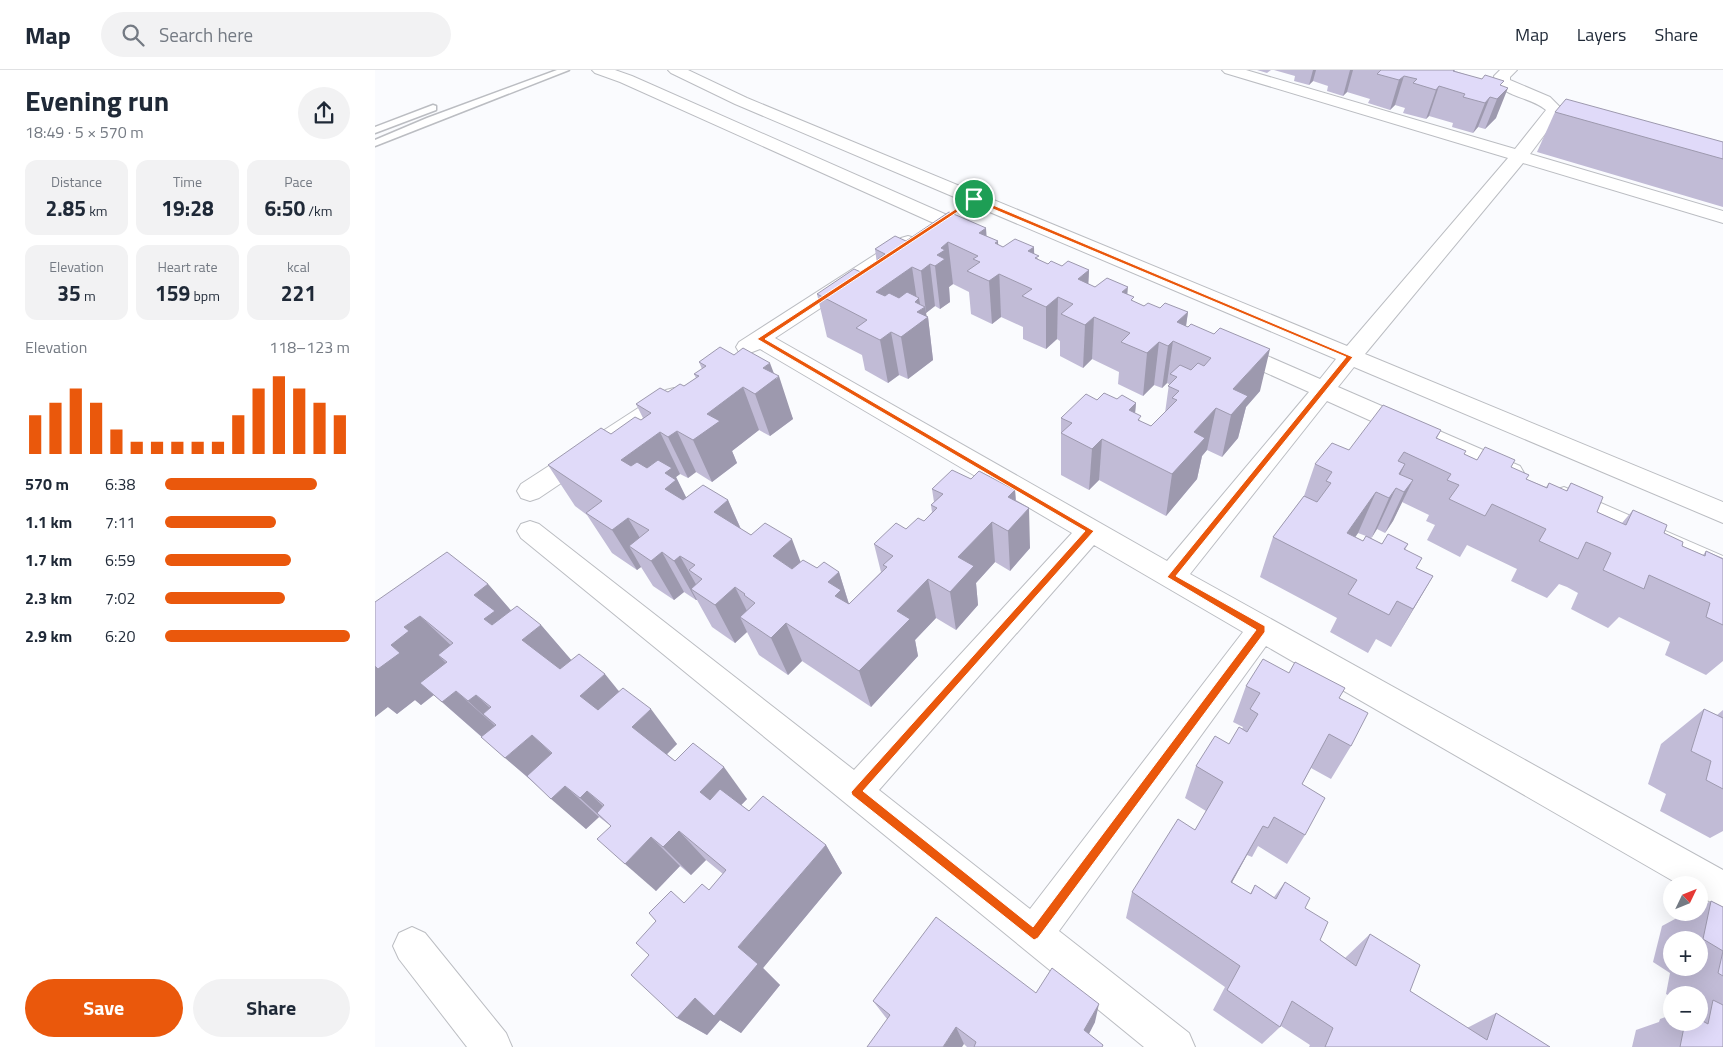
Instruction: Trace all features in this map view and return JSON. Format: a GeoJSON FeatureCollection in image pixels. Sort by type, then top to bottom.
{"type":"FeatureCollection","features":[{"type":"Feature","properties":{"kind":"street"},"geometry":{"type":"LineString","coordinates":[[600,70],[635,83],[996,244]]}},
{"type":"Feature","properties":{"kind":"street"},"geometry":{"type":"LineString","coordinates":[[676,70],[741,101],[1723,513]]}},
{"type":"Feature","properties":{"kind":"street"},"geometry":{"type":"LineString","coordinates":[[1230,70],[1723,217]]}},
{"type":"Feature","properties":{"kind":"street"},"geometry":{"type":"LineString","coordinates":[[1171,577],[1555,110],[1549,103],[1512,88],[1503,82],[1503,76],[1509,70]]}},
{"type":"Feature","properties":{"kind":"street"},"geometry":{"type":"LineString","coordinates":[[727,360],[974,199]]}},
{"type":"Feature","properties":{"kind":"street"},"geometry":{"type":"LineString","coordinates":[[760,339],[1090,531],[1723,890]]}},
{"type":"Feature","properties":{"kind":"street"},"geometry":{"type":"LineString","coordinates":[[1214,341],[1723,568]]}},
{"type":"Feature","properties":{"kind":"street"},"geometry":{"type":"LineString","coordinates":[[530,491],[695,382]]}},
{"type":"Feature","properties":{"kind":"street"},"geometry":{"type":"LineString","coordinates":[[529,531],[1175,1047]]}},
{"type":"Feature","properties":{"kind":"street"},"geometry":{"type":"LineString","coordinates":[[856,792],[1090,531]]}},
{"type":"Feature","properties":{"kind":"street"},"geometry":{"type":"LineString","coordinates":[[1034,934],[1262,629]]}},
{"type":"Feature","properties":{"kind":"street"},"geometry":{"type":"LineString","coordinates":[[412,946],[492,1047]]}},
{"type":"Feature","properties":{"kind":"lane"},"geometry":{"type":"LineString","coordinates":[[375,144],[430,120],[565,70]]}},
{"type":"Feature","properties":{"kind":"lane"},"geometry":{"type":"LineString","coordinates":[[375,132],[441,105]]}},
{"type":"Feature","properties":{"kind":"lane"},"geometry":{"type":"LineString","coordinates":[[375,132],[385,139]]}},
{"type":"Feature","properties":{"kind":"building"},"geometry":{"type":"Polygon","coordinates":[[[1381,70],[1454,70],[1482,79],[1485,75],[1504,81],[1500,85],[1508,88],[1497,99],[1490,97],[1485,103],[1463,97],[1465,94],[1439,86],[1436,90],[1413,83],[1417,79],[1404,76],[1399,80],[1377,74],[1381,70]]]}},
{"type":"Feature","properties":{"kind":"building"},"geometry":{"type":"Polygon","coordinates":[[[1566,99],[1723,142],[1723,159],[1555,112],[1566,99]]]}},
{"type":"Feature","properties":{"kind":"building"},"geometry":{"type":"Polygon","coordinates":[[[949,212],[986,228],[979,233],[998,241],[995,243],[1003,247],[1015,239],[1034,247],[1028,251],[1039,256],[1035,258],[1048,264],[1051,261],[1062,266],[1068,261],[1089,270],[1078,279],[1095,287],[1107,278],[1128,287],[1122,292],[1134,297],[1131,300],[1144,306],[1148,303],[1160,308],[1165,303],[1188,312],[1177,322],[1188,327],[1191,324],[1214,334],[1220,328],[1270,349],[1233,389],[1248,396],[1231,415],[1216,408],[1194,432],[1205,438],[1172,474],[1102,439],[1092,449],[1061,433],[1072,423],[1061,418],[1086,394],[1097,400],[1104,393],[1117,399],[1122,395],[1136,403],[1129,410],[1141,416],[1138,420],[1151,426],[1177,400],[1172,398],[1179,391],[1168,386],[1177,377],[1170,374],[1180,365],[1191,370],[1198,363],[1204,366],[1211,358],[1173,341],[1168,346],[1159,342],[1147,353],[1121,342],[1130,333],[1094,317],[1085,325],[1061,314],[1073,304],[1058,297],[1046,307],[1022,296],[1032,289],[999,274],[989,281],[967,271],[980,262],[973,259],[978,256],[948,242],[941,248],[945,250],[937,255],[945,259],[935,266],[930,264],[921,271],[912,267],[876,292],[885,296],[889,293],[899,298],[907,292],[919,298],[915,302],[925,307],[917,312],[928,317],[901,337],[891,332],[880,340],[856,328],[867,320],[817,294],[854,269],[863,273],[880,261],[877,260],[885,254],[875,249],[895,236],[906,241],[949,212]]]}},
{"type":"Feature","properties":{"kind":"building"},"geometry":{"type":"Polygon","coordinates":[[[720,347],[734,355],[743,348],[770,363],[763,368],[779,376],[755,394],[743,387],[707,414],[720,421],[693,440],[677,431],[668,437],[660,432],[621,460],[631,466],[637,462],[647,468],[658,460],[672,468],[665,473],[676,480],[665,489],[683,500],[703,485],[728,500],[714,512],[751,535],[765,523],[792,539],[773,556],[792,569],[803,560],[817,568],[824,562],[839,572],[828,582],[841,590],[835,596],[849,604],[887,567],[883,565],[893,556],[874,544],[896,523],[906,529],[918,518],[924,521],[937,508],[931,505],[943,494],[932,489],[952,470],[971,479],[979,471],[1015,490],[1008,497],[1029,508],[1008,531],[992,522],[958,557],[974,566],[950,592],[928,579],[897,611],[910,619],[859,671],[786,623],[771,638],[740,617],[755,603],[735,587],[715,605],[691,589],[702,579],[689,570],[695,565],[680,556],[674,561],[662,552],[651,561],[629,546],[649,530],[628,518],[612,530],[586,513],[602,501],[548,465],[601,428],[611,434],[635,417],[641,420],[651,413],[636,404],[660,388],[668,392],[680,384],[684,386],[699,376],[694,374],[706,366],[699,362],[720,347]]]}},
{"type":"Feature","properties":{"kind":"building"},"geometry":{"type":"Polygon","coordinates":[[[1383,405],[1441,430],[1436,438],[1466,451],[1464,454],[1477,460],[1485,447],[1515,460],[1511,467],[1529,475],[1526,479],[1547,488],[1549,483],[1567,491],[1571,483],[1603,497],[1597,512],[1626,525],[1633,510],[1667,525],[1664,533],[1683,542],[1682,546],[1705,556],[1706,551],[1723,559],[1723,625],[1706,617],[1710,603],[1649,575],[1644,589],[1603,570],[1611,553],[1598,547],[1586,542],[1578,559],[1539,541],[1546,529],[1492,504],[1485,516],[1449,499],[1459,485],[1447,480],[1451,474],[1404,452],[1398,461],[1405,464],[1399,474],[1413,480],[1404,492],[1396,488],[1389,498],[1376,492],[1347,533],[1363,541],[1366,536],[1382,544],[1388,534],[1408,544],[1404,549],[1422,558],[1416,568],[1433,576],[1413,609],[1397,601],[1389,615],[1348,594],[1357,580],[1273,537],[1304,496],[1317,502],[1331,483],[1326,481],[1332,472],[1315,464],[1332,443],[1349,450],[1383,405]]]}},
{"type":"Feature","properties":{"kind":"building"},"geometry":{"type":"Polygon","coordinates":[[[447,552],[488,584],[474,595],[495,611],[484,619],[492,625],[517,606],[541,625],[522,640],[560,669],[579,654],[605,674],[580,696],[598,710],[623,688],[651,709],[632,727],[675,761],[693,743],[724,767],[700,792],[710,800],[720,789],[749,811],[763,796],[826,845],[738,947],[758,964],[714,1016],[695,998],[677,1018],[631,975],[649,955],[636,943],[656,921],[649,913],[671,891],[684,903],[702,884],[709,890],[726,870],[679,831],[663,847],[651,837],[625,864],[597,839],[611,826],[597,813],[604,805],[587,791],[580,798],[565,786],[551,799],[527,776],[552,753],[532,735],[505,758],[481,737],[496,725],[483,714],[491,707],[476,695],[468,701],[456,691],[442,702],[420,683],[447,662],[438,655],[453,643],[420,616],[404,627],[409,631],[391,645],[400,653],[378,669],[375,666],[375,602],[447,552]]]}},
{"type":"Feature","properties":{"kind":"building"},"geometry":{"type":"Polygon","coordinates":[[[1263,659],[1289,673],[1295,662],[1345,688],[1339,698],[1368,713],[1351,746],[1329,734],[1302,784],[1325,798],[1305,835],[1274,817],[1268,828],[1263,826],[1231,882],[1251,894],[1255,885],[1276,899],[1285,882],[1310,898],[1305,908],[1328,922],[1320,940],[1356,966],[1370,934],[1420,965],[1410,991],[1487,1040],[1496,1013],[1550,1047],[1325,1047],[1333,1028],[1292,1001],[1280,1027],[1227,990],[1240,966],[1132,892],[1178,819],[1195,830],[1223,782],[1196,766],[1215,736],[1229,744],[1239,727],[1247,732],[1258,714],[1250,709],[1260,693],[1246,686],[1263,659]]]}},
{"type":"Feature","properties":{"kind":"building"},"geometry":{"type":"Polygon","coordinates":[[[1704,709],[1723,718],[1723,789],[1706,780],[1711,761],[1691,751],[1704,709]]]}},
{"type":"Feature","properties":{"kind":"building"},"geometry":{"type":"Polygon","coordinates":[[[1711,901],[1723,907],[1723,951],[1708,942],[1708,931],[1705,931],[1711,901]]]}},
{"type":"Feature","properties":{"kind":"building"},"geometry":{"type":"Polygon","coordinates":[[[936,917],[1036,993],[1052,968],[1099,1004],[1084,1030],[1103,1045],[1102,1047],[974,1047],[976,1042],[956,1027],[943,1047],[867,1047],[890,1015],[873,1001],[936,917]]]}},
{"type":"Feature","properties":{"kind":"building"},"geometry":{"type":"Polygon","coordinates":[[[1723,951],[1723,976],[1718,973],[1723,951]]]}},
{"type":"Feature","properties":{"kind":"building"},"geometry":{"type":"Polygon","coordinates":[[[1713,1000],[1723,1005],[1723,1047],[1680,1047],[1683,1031],[1708,1031],[1713,1000]]]}},
{"type":"Feature","properties":{"kind":"route"},"geometry":{"type":"LineString","coordinates":[[974,199],[1350,357],[1171,577],[1262,629],[1034,934],[856,792],[1090,531],[760,339],[974,199]]}}]}
